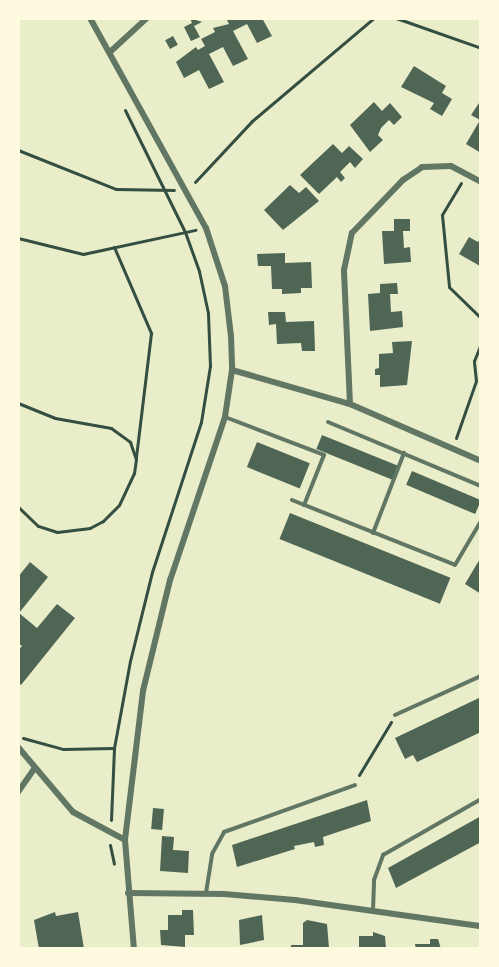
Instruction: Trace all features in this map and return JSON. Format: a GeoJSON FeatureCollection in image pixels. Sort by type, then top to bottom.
{"type":"FeatureCollection","features":[{"type":"Feature","properties":{"kind":"street"},"geometry":{"type":"LineString","coordinates":[[90,18],[206,228],[230,308],[232,370],[225,417],[157,626],[139,720],[125,840],[134,949]]}},
{"type":"Feature","properties":{"kind":"street"},"geometry":{"type":"LineString","coordinates":[[110,52],[147,18]]}},
{"type":"Feature","properties":{"kind":"street"},"geometry":{"type":"LineString","coordinates":[[350,404],[344,270],[352,233],[413,172],[441,165],[467,174],[481,182]]}},
{"type":"Feature","properties":{"kind":"street"},"geometry":{"type":"LineString","coordinates":[[232,370],[350,404],[481,461]]}},
{"type":"Feature","properties":{"kind":"street"},"geometry":{"type":"LineString","coordinates":[[18,747],[73,812],[125,840]]}},
{"type":"Feature","properties":{"kind":"street"},"geometry":{"type":"LineString","coordinates":[[18,792],[35,768]]}},
{"type":"Feature","properties":{"kind":"street"},"geometry":{"type":"LineString","coordinates":[[128,893],[206,894],[373,911],[481,926]]}},
{"type":"Feature","properties":{"kind":"lane"},"geometry":{"type":"LineString","coordinates":[[225,417],[324,455],[304,505]]}},
{"type":"Feature","properties":{"kind":"lane"},"geometry":{"type":"LineString","coordinates":[[328,422],[481,486]]}},
{"type":"Feature","properties":{"kind":"lane"},"geometry":{"type":"LineString","coordinates":[[373,533],[404,453]]}},
{"type":"Feature","properties":{"kind":"lane"},"geometry":{"type":"LineString","coordinates":[[292,500],[455,565],[481,521]]}},
{"type":"Feature","properties":{"kind":"lane"},"geometry":{"type":"LineString","coordinates":[[395,715],[481,676]]}},
{"type":"Feature","properties":{"kind":"lane"},"geometry":{"type":"LineString","coordinates":[[206,894],[212,854],[224,832],[355,785]]}},
{"type":"Feature","properties":{"kind":"lane"},"geometry":{"type":"LineString","coordinates":[[373,911],[374,879],[383,855],[481,799]]}},
{"type":"Feature","properties":{"kind":"path"},"geometry":{"type":"LineString","coordinates":[[18,150],[116,189],[187,191],[252,121],[374,18]]}},
{"type":"Feature","properties":{"kind":"path"},"geometry":{"type":"LineString","coordinates":[[396,18],[481,48]]}},
{"type":"Feature","properties":{"kind":"path"},"geometry":{"type":"LineString","coordinates":[[116,869],[110,854],[114,748],[138,622],[207,391],[208,313],[199,270],[185,232],[125,108]]}},
{"type":"Feature","properties":{"kind":"path"},"geometry":{"type":"LineString","coordinates":[[467,174],[442,215],[449,287],[481,318]]}},
{"type":"Feature","properties":{"kind":"path"},"geometry":{"type":"LineString","coordinates":[[18,238],[83,254],[206,228]]}},
{"type":"Feature","properties":{"kind":"path"},"geometry":{"type":"LineString","coordinates":[[18,507],[38,526],[57,532],[90,528],[104,521],[119,505],[134,473],[151,333],[114,247]]}},
{"type":"Feature","properties":{"kind":"path"},"geometry":{"type":"LineString","coordinates":[[453,448],[476,381],[474,361],[481,344]]}},
{"type":"Feature","properties":{"kind":"path"},"geometry":{"type":"LineString","coordinates":[[18,403],[55,418],[111,428],[130,442],[136,459]]}},
{"type":"Feature","properties":{"kind":"path"},"geometry":{"type":"LineString","coordinates":[[355,785],[370,751],[395,715]]}},
{"type":"Feature","properties":{"kind":"path"},"geometry":{"type":"LineString","coordinates":[[18,741],[27,736],[63,749],[114,748]]}},
{"type":"Feature","properties":{"kind":"building"},"geometry":{"type":"Polygon","coordinates":[[[190,18],[202,22],[194,26],[200,37],[191,41],[184,27],[192,23],[190,18]]]}},
{"type":"Feature","properties":{"kind":"building"},"geometry":{"type":"Polygon","coordinates":[[[226,18],[262,18],[272,36],[257,43],[247,24],[233,31],[248,59],[233,66],[223,47],[209,54],[224,82],[209,89],[199,70],[184,78],[176,62],[196,47],[198,50],[205,46],[201,39],[215,32],[213,28],[229,24],[226,18]]]}},
{"type":"Feature","properties":{"kind":"building"},"geometry":{"type":"Polygon","coordinates":[[[173,36],[178,45],[170,49],[165,40],[173,36]]]}},
{"type":"Feature","properties":{"kind":"building"},"geometry":{"type":"Polygon","coordinates":[[[414,66],[446,86],[442,93],[452,99],[442,116],[430,109],[434,103],[401,87],[414,66]]]}},
{"type":"Feature","properties":{"kind":"building"},"geometry":{"type":"Polygon","coordinates":[[[481,100],[481,153],[466,144],[480,120],[471,115],[481,100]]]}},
{"type":"Feature","properties":{"kind":"building"},"geometry":{"type":"Polygon","coordinates":[[[374,102],[382,111],[390,103],[402,117],[394,125],[389,120],[381,128],[378,135],[383,140],[370,152],[350,125],[374,102]]]}},
{"type":"Feature","properties":{"kind":"building"},"geometry":{"type":"Polygon","coordinates":[[[333,144],[342,153],[349,146],[363,159],[355,168],[350,162],[340,172],[345,178],[341,182],[337,177],[319,194],[300,175],[333,144]]]}},
{"type":"Feature","properties":{"kind":"building"},"geometry":{"type":"Polygon","coordinates":[[[290,185],[299,193],[306,187],[319,201],[283,230],[264,210],[290,185]]]}},
{"type":"Feature","properties":{"kind":"building"},"geometry":{"type":"Polygon","coordinates":[[[394,219],[410,219],[410,231],[403,231],[404,248],[410,247],[411,262],[384,264],[382,231],[394,231],[394,219]]]}},
{"type":"Feature","properties":{"kind":"building"},"geometry":{"type":"Polygon","coordinates":[[[469,237],[478,242],[481,238],[480,266],[459,254],[469,237]]]}},
{"type":"Feature","properties":{"kind":"building"},"geometry":{"type":"Polygon","coordinates":[[[285,253],[285,263],[311,262],[312,288],[301,288],[301,293],[282,294],[282,289],[272,289],[271,266],[258,266],[257,254],[285,253]]]}},
{"type":"Feature","properties":{"kind":"building"},"geometry":{"type":"Polygon","coordinates":[[[397,283],[398,294],[390,294],[391,312],[402,311],[403,327],[370,331],[368,294],[380,293],[380,284],[397,283]]]}},
{"type":"Feature","properties":{"kind":"building"},"geometry":{"type":"Polygon","coordinates":[[[268,312],[285,312],[286,322],[314,321],[315,351],[302,351],[301,343],[277,344],[276,324],[269,325],[268,312]]]}},
{"type":"Feature","properties":{"kind":"building"},"geometry":{"type":"Polygon","coordinates":[[[412,341],[407,385],[380,387],[380,375],[375,375],[375,369],[379,368],[379,354],[393,353],[392,342],[412,341]]]}},
{"type":"Feature","properties":{"kind":"building"},"geometry":{"type":"Polygon","coordinates":[[[322,435],[398,466],[392,480],[316,449],[322,435]]]}},
{"type":"Feature","properties":{"kind":"building"},"geometry":{"type":"Polygon","coordinates":[[[257,442],[310,463],[300,488],[247,467],[257,442]]]}},
{"type":"Feature","properties":{"kind":"building"},"geometry":{"type":"Polygon","coordinates":[[[412,471],[481,500],[475,514],[406,485],[412,471]]]}},
{"type":"Feature","properties":{"kind":"building"},"geometry":{"type":"Polygon","coordinates":[[[290,513],[450,578],[440,604],[280,539],[290,513]]]}},
{"type":"Feature","properties":{"kind":"building"},"geometry":{"type":"Polygon","coordinates":[[[481,557],[481,594],[465,584],[481,557]]]}},
{"type":"Feature","properties":{"kind":"building"},"geometry":{"type":"Polygon","coordinates":[[[30,562],[48,577],[19,613],[37,628],[57,604],[75,618],[21,685],[18,683],[18,651],[22,646],[18,643],[18,577],[30,562]]]}},
{"type":"Feature","properties":{"kind":"building"},"geometry":{"type":"Polygon","coordinates":[[[481,697],[481,732],[417,762],[413,755],[405,759],[395,738],[481,697]]]}},
{"type":"Feature","properties":{"kind":"building"},"geometry":{"type":"Polygon","coordinates":[[[367,800],[371,821],[323,837],[324,845],[315,847],[314,842],[294,846],[295,849],[237,867],[232,845],[367,800]]]}},
{"type":"Feature","properties":{"kind":"building"},"geometry":{"type":"Polygon","coordinates":[[[153,808],[164,809],[162,830],[151,829],[153,808]]]}},
{"type":"Feature","properties":{"kind":"building"},"geometry":{"type":"Polygon","coordinates":[[[481,816],[481,842],[396,888],[388,868],[481,816]]]}},
{"type":"Feature","properties":{"kind":"building"},"geometry":{"type":"Polygon","coordinates":[[[162,836],[174,837],[173,850],[189,851],[188,873],[160,871],[162,836]]]}},
{"type":"Feature","properties":{"kind":"building"},"geometry":{"type":"Polygon","coordinates":[[[182,910],[193,910],[194,935],[185,935],[185,947],[161,945],[160,930],[168,930],[168,915],[182,915],[182,910]]]}},
{"type":"Feature","properties":{"kind":"building"},"geometry":{"type":"Polygon","coordinates":[[[55,912],[56,916],[78,912],[84,949],[39,949],[34,920],[55,912]]]}},
{"type":"Feature","properties":{"kind":"building"},"geometry":{"type":"Polygon","coordinates":[[[262,915],[264,940],[240,945],[239,920],[262,915]]]}},
{"type":"Feature","properties":{"kind":"building"},"geometry":{"type":"Polygon","coordinates":[[[307,920],[327,924],[329,948],[291,949],[291,945],[303,945],[303,923],[307,920]]]}},
{"type":"Feature","properties":{"kind":"building"},"geometry":{"type":"Polygon","coordinates":[[[373,932],[385,936],[386,949],[359,949],[359,936],[373,936],[373,932]]]}},
{"type":"Feature","properties":{"kind":"building"},"geometry":{"type":"Polygon","coordinates":[[[430,939],[438,939],[441,949],[416,949],[415,944],[430,944],[430,939]]]}}]}
